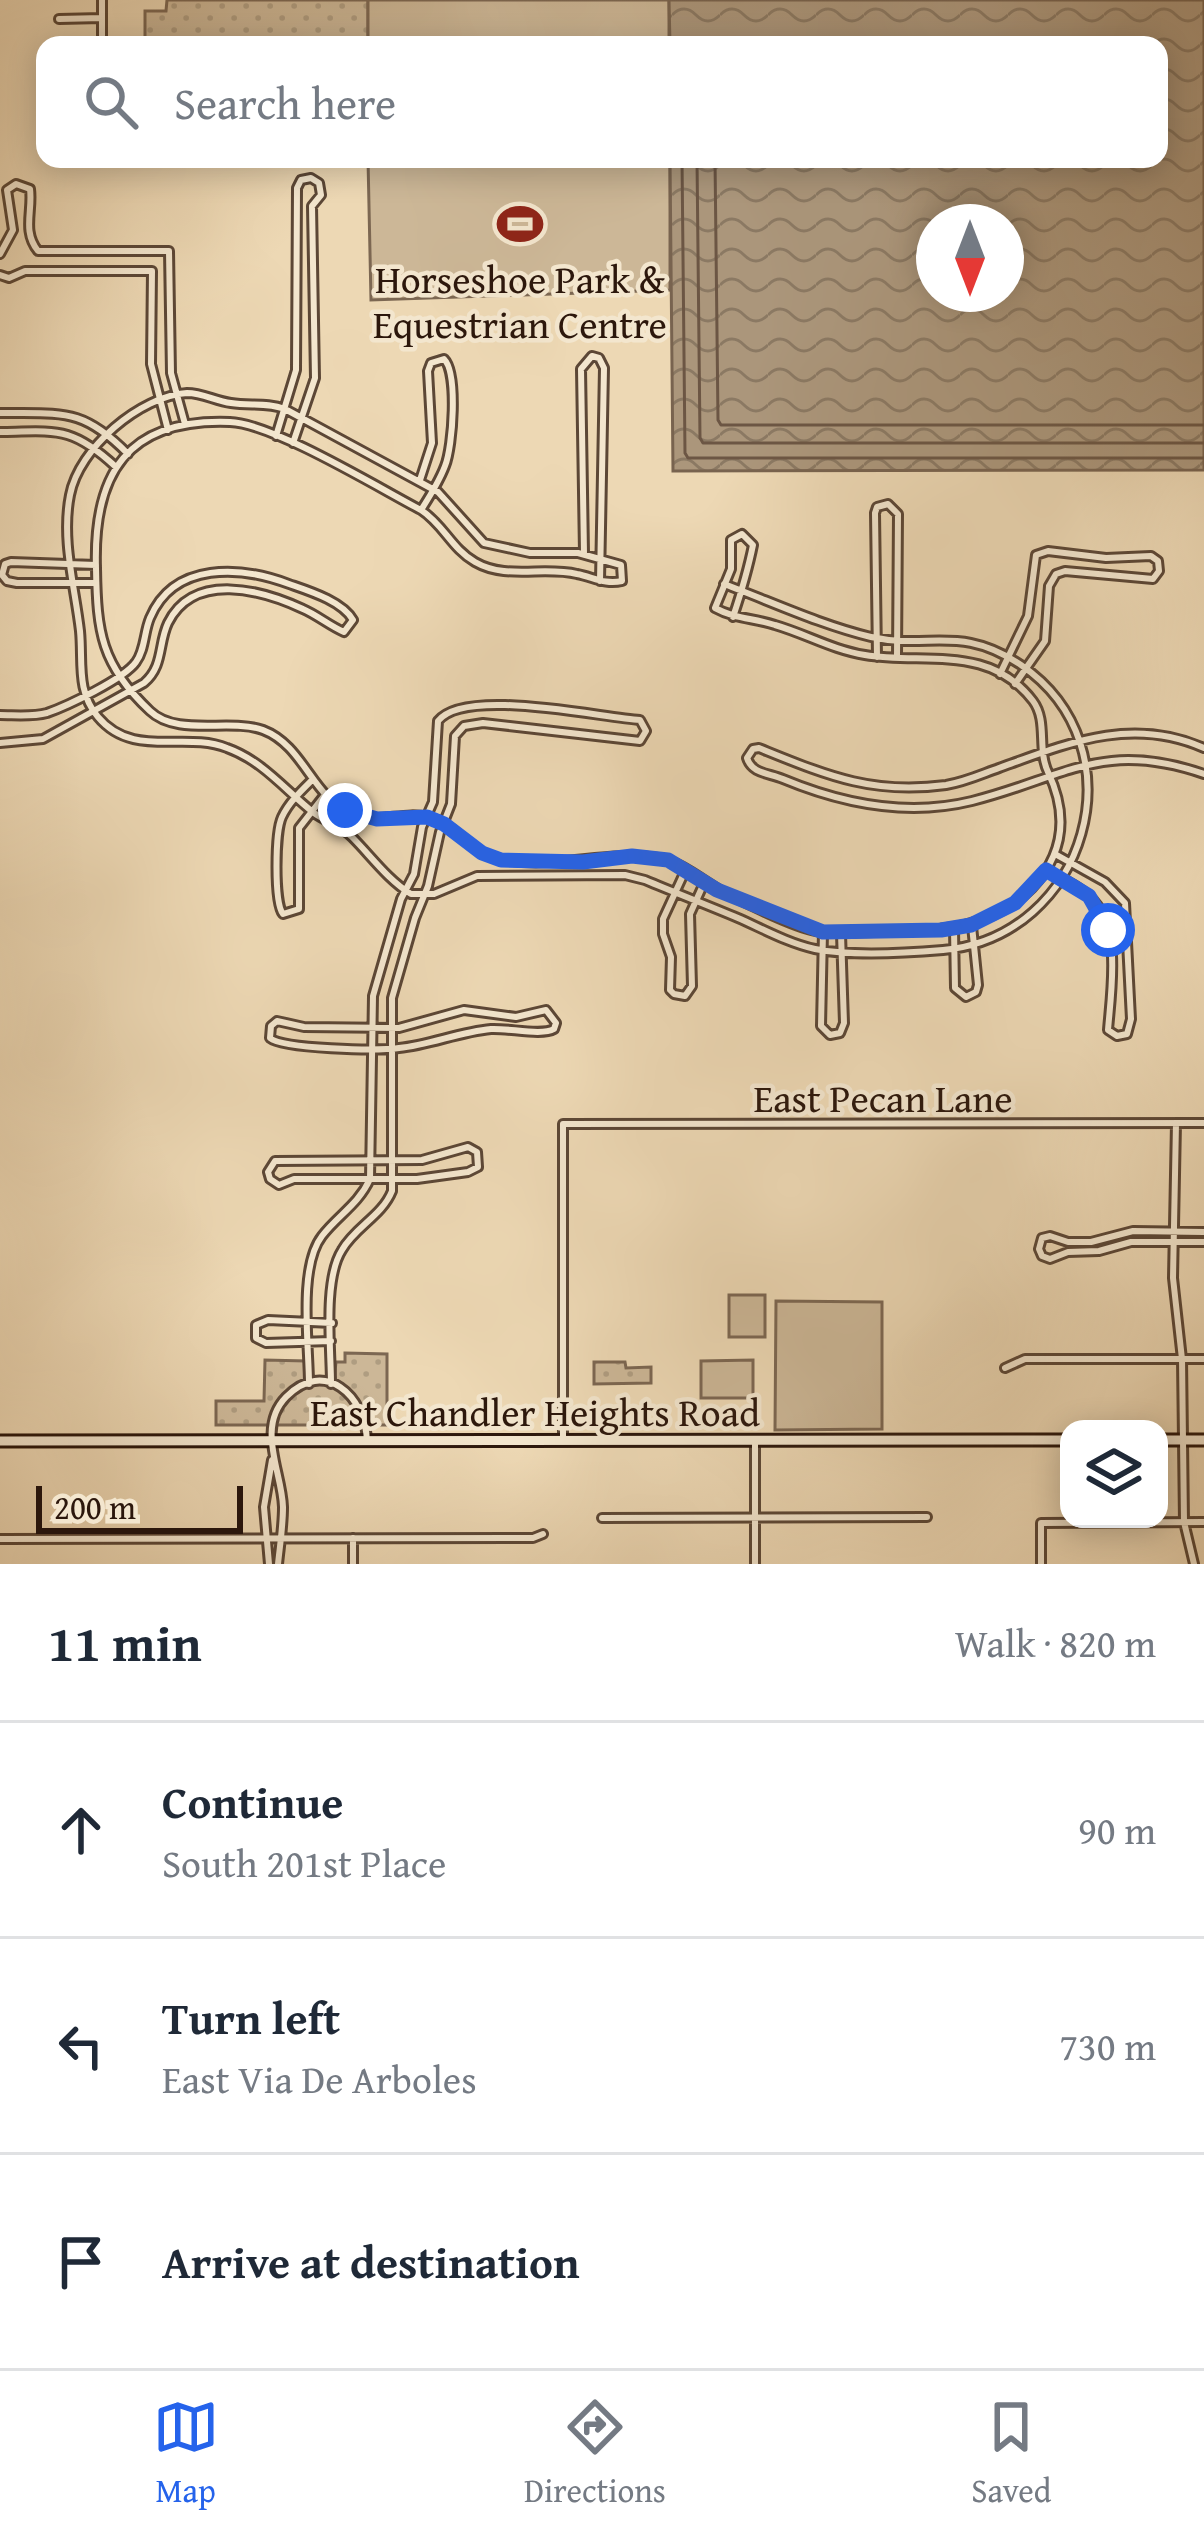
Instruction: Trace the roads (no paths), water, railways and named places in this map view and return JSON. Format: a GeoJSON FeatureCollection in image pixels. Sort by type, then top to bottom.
{"type":"FeatureCollection","features":[{"type":"Feature","properties":{"kind":"main road","name":"East Chandler Heights Road"},"geometry":{"type":"LineString","coordinates":[[0,1442],[1060,1440]]}},
{"type":"Feature","properties":{"kind":"main road"},"geometry":{"type":"LineString","coordinates":[[1168,1440],[1204,1440]]}},
{"type":"Feature","properties":{"kind":"street"},"geometry":{"type":"LineString","coordinates":[[102,0],[102,36]]}},
{"type":"Feature","properties":{"kind":"street"},"geometry":{"type":"LineString","coordinates":[[59,19],[102,18]]}},
{"type":"Feature","properties":{"kind":"street"},"geometry":{"type":"LineString","coordinates":[[276,436],[296,370],[297,188],[302,180],[311,178],[321,188],[313,206],[315,370],[292,444]]}},
{"type":"Feature","properties":{"kind":"street"},"geometry":{"type":"LineString","coordinates":[[0,254],[13,230],[7,190],[16,184],[30,189],[27,219],[38,251],[169,251],[171,373],[185,424]]}},
{"type":"Feature","properties":{"kind":"street"},"geometry":{"type":"LineString","coordinates":[[0,275],[152,271],[151,364],[167,430]]}},
{"type":"Feature","properties":{"kind":"street"},"geometry":{"type":"LineString","coordinates":[[584,554],[580,369],[592,356],[604,368],[599,581]]}},
{"type":"Feature","properties":{"kind":"street"},"geometry":{"type":"LineString","coordinates":[[419,481],[432,442],[428,371],[431,363],[444,359],[452,370],[450,448],[421,510]]}},
{"type":"Feature","properties":{"kind":"street"},"geometry":{"type":"LineString","coordinates":[[724,584],[742,591],[877,638],[954,639],[1010,658],[1060,704],[1086,764],[1086,819],[1062,879],[1033,913],[1001,933],[955,948],[841,951],[795,943],[626,875],[477,876],[424,896],[406,892],[349,834],[311,810],[263,767],[229,748],[206,743],[134,740],[111,729],[93,710],[86,697],[70,582],[69,496],[95,447],[133,412],[177,395],[204,394],[231,403],[273,404],[302,418],[434,489],[484,543],[530,553],[584,554],[621,565],[624,575],[617,583],[570,573],[488,568],[461,553],[421,510],[276,436],[238,422],[185,424],[128,454],[116,467],[96,515],[100,641],[125,679],[160,718],[268,732],[295,753],[325,795],[345,810],[367,818],[427,817],[501,860],[668,860],[704,883],[790,923],[823,932],[971,925],[1015,903],[1046,870],[1062,821],[1059,796],[1041,752],[1038,710],[1015,685],[1000,674],[953,658],[877,657],[839,649],[774,624],[733,617],[715,608],[724,584],[733,561],[731,540],[742,534],[753,545],[742,591],[733,617]]}},
{"type":"Feature","properties":{"kind":"street"},"geometry":{"type":"LineString","coordinates":[[0,413],[72,414],[110,435],[128,454]]}},
{"type":"Feature","properties":{"kind":"street"},"geometry":{"type":"LineString","coordinates":[[0,432],[63,432],[95,447],[116,467]]}},
{"type":"Feature","properties":{"kind":"street"},"geometry":{"type":"LineString","coordinates":[[877,657],[874,513],[888,504],[898,514],[897,657]]}},
{"type":"Feature","properties":{"kind":"street"},"geometry":{"type":"LineString","coordinates":[[1000,674],[1028,616],[1036,555],[1048,550],[1106,558],[1151,556],[1158,561],[1159,571],[1153,579],[1055,574],[1049,586],[1048,632],[1015,685]]}},
{"type":"Feature","properties":{"kind":"street"},"geometry":{"type":"LineString","coordinates":[[96,565],[10,562],[2,575],[11,582],[96,583]]}},
{"type":"Feature","properties":{"kind":"street"},"geometry":{"type":"LineString","coordinates":[[219,571],[221,589]]}},
{"type":"Feature","properties":{"kind":"street"},"geometry":{"type":"LineString","coordinates":[[197,574],[204,592]]}},
{"type":"Feature","properties":{"kind":"street"},"geometry":{"type":"LineString","coordinates":[[0,715],[42,714],[86,697],[103,684],[125,679],[140,656],[159,604],[197,574],[259,575],[305,590],[351,613],[352,626],[337,631],[285,602],[221,589],[204,592],[172,617],[156,670],[134,690],[44,739],[0,743]]}},
{"type":"Feature","properties":{"kind":"street"},"geometry":{"type":"LineString","coordinates":[[309,1384],[311,1256],[324,1232],[358,1202],[370,1179],[375,988],[433,802],[435,727],[442,714],[456,706],[506,705],[640,720],[646,731],[640,741],[503,724],[464,726],[455,736],[452,798],[394,988],[392,1180],[386,1204],[351,1238],[334,1266],[331,1384]]}},
{"type":"Feature","properties":{"kind":"street"},"geometry":{"type":"LineString","coordinates":[[456,706],[464,726]]}},
{"type":"Feature","properties":{"kind":"street"},"geometry":{"type":"LineString","coordinates":[[547,729],[549,710]]}},
{"type":"Feature","properties":{"kind":"street"},"geometry":{"type":"LineString","coordinates":[[567,732],[569,712]]}},
{"type":"Feature","properties":{"kind":"street"},"geometry":{"type":"LineString","coordinates":[[435,727],[455,736]]}},
{"type":"Feature","properties":{"kind":"street"},"geometry":{"type":"LineString","coordinates":[[1204,748],[1153,733],[1078,739],[956,783],[886,788],[836,780],[759,748],[747,758],[756,770],[839,801],[873,806],[970,801],[1086,764],[1147,760],[1204,774]]}},
{"type":"Feature","properties":{"kind":"street"},"geometry":{"type":"LineString","coordinates":[[313,779],[296,796],[278,829],[277,901],[283,914],[299,909],[297,834],[325,795]]}},
{"type":"Feature","properties":{"kind":"street"},"geometry":{"type":"LineString","coordinates":[[1046,870],[1096,903],[1110,950],[1108,1030],[1121,1036],[1130,1028],[1128,910],[1115,888],[1055,854]]}},
{"type":"Feature","properties":{"kind":"street"},"geometry":{"type":"LineString","coordinates":[[686,869],[663,920],[671,957],[670,990],[680,996],[686,996],[692,986],[689,922],[704,883]]}},
{"type":"Feature","properties":{"kind":"street"},"geometry":{"type":"LineString","coordinates":[[954,929],[955,988],[961,996],[972,996],[977,985],[971,925]]}},
{"type":"Feature","properties":{"kind":"street"},"geometry":{"type":"LineString","coordinates":[[1108,931],[1129,930]]}},
{"type":"Feature","properties":{"kind":"street"},"geometry":{"type":"LineString","coordinates":[[823,932],[821,1026],[825,1034],[834,1035],[844,1023],[841,932]]}},
{"type":"Feature","properties":{"kind":"street"},"geometry":{"type":"LineString","coordinates":[[1110,950],[1129,950]]}},
{"type":"Feature","properties":{"kind":"street"},"geometry":{"type":"LineString","coordinates":[[464,1010],[516,1017],[546,1010],[556,1023],[550,1033],[494,1029],[392,1049],[288,1047],[273,1042],[269,1031],[277,1021],[304,1028],[392,1027],[408,1027],[464,1010]]}},
{"type":"Feature","properties":{"kind":"street"},"geometry":{"type":"LineString","coordinates":[[1176,1123],[1173,1242],[1182,1359],[1184,1522],[1194,1564]]}},
{"type":"Feature","properties":{"kind":"street","name":"East Pecan Lane"},"geometry":{"type":"LineString","coordinates":[[563,1442],[563,1124],[1204,1123]]}},
{"type":"Feature","properties":{"kind":"street"},"geometry":{"type":"LineString","coordinates":[[468,1148],[479,1157],[474,1171],[392,1180],[294,1179],[279,1185],[270,1180],[268,1172],[275,1161],[393,1161],[434,1160],[468,1148]]}},
{"type":"Feature","properties":{"kind":"street"},"geometry":{"type":"LineString","coordinates":[[1204,1232],[1132,1231],[1106,1240],[1068,1241],[1050,1236],[1042,1238],[1039,1249],[1050,1259],[1131,1242],[1204,1242]]}},
{"type":"Feature","properties":{"kind":"street"},"geometry":{"type":"LineString","coordinates":[[1106,1240],[1109,1249]]}},
{"type":"Feature","properties":{"kind":"street"},"geometry":{"type":"LineString","coordinates":[[331,1341],[266,1343],[254,1331],[268,1320],[332,1323]]}},
{"type":"Feature","properties":{"kind":"street"},"geometry":{"type":"LineString","coordinates":[[1004,1368],[1024,1359],[1204,1359]]}},
{"type":"Feature","properties":{"kind":"street"},"geometry":{"type":"LineString","coordinates":[[273,1564],[281,1539],[283,1505],[272,1440],[274,1418],[283,1400],[309,1384],[331,1384],[358,1401],[367,1422],[367,1442]]}},
{"type":"Feature","properties":{"kind":"street"},"geometry":{"type":"LineString","coordinates":[[755,1441],[755,1564]]}},
{"type":"Feature","properties":{"kind":"street"},"geometry":{"type":"LineString","coordinates":[[273,1564],[265,1507],[274,1457]]}},
{"type":"Feature","properties":{"kind":"street"},"geometry":{"type":"LineString","coordinates":[[602,1518],[927,1517]]}},
{"type":"Feature","properties":{"kind":"street"},"geometry":{"type":"LineString","coordinates":[[1041,1564],[1041,1522],[1204,1522]]}},
{"type":"Feature","properties":{"kind":"street"},"geometry":{"type":"LineString","coordinates":[[0,1539],[533,1538],[543,1534]]}},
{"type":"Feature","properties":{"kind":"street"},"geometry":{"type":"LineString","coordinates":[[353,1538],[353,1564]]}},
{"type":"Feature","properties":{"kind":"water"},"geometry":{"type":"Polygon","coordinates":[[[669,0],[1204,0],[1204,470],[673,471],[670,168],[1168,168],[1168,36],[670,36],[669,0]]]}},
{"type":"Feature","properties":{"kind":"place","name":"Horseshoe Park & Equestrian Centre"},"geometry":{"type":"Point","coordinates":[520,224]}}]}
